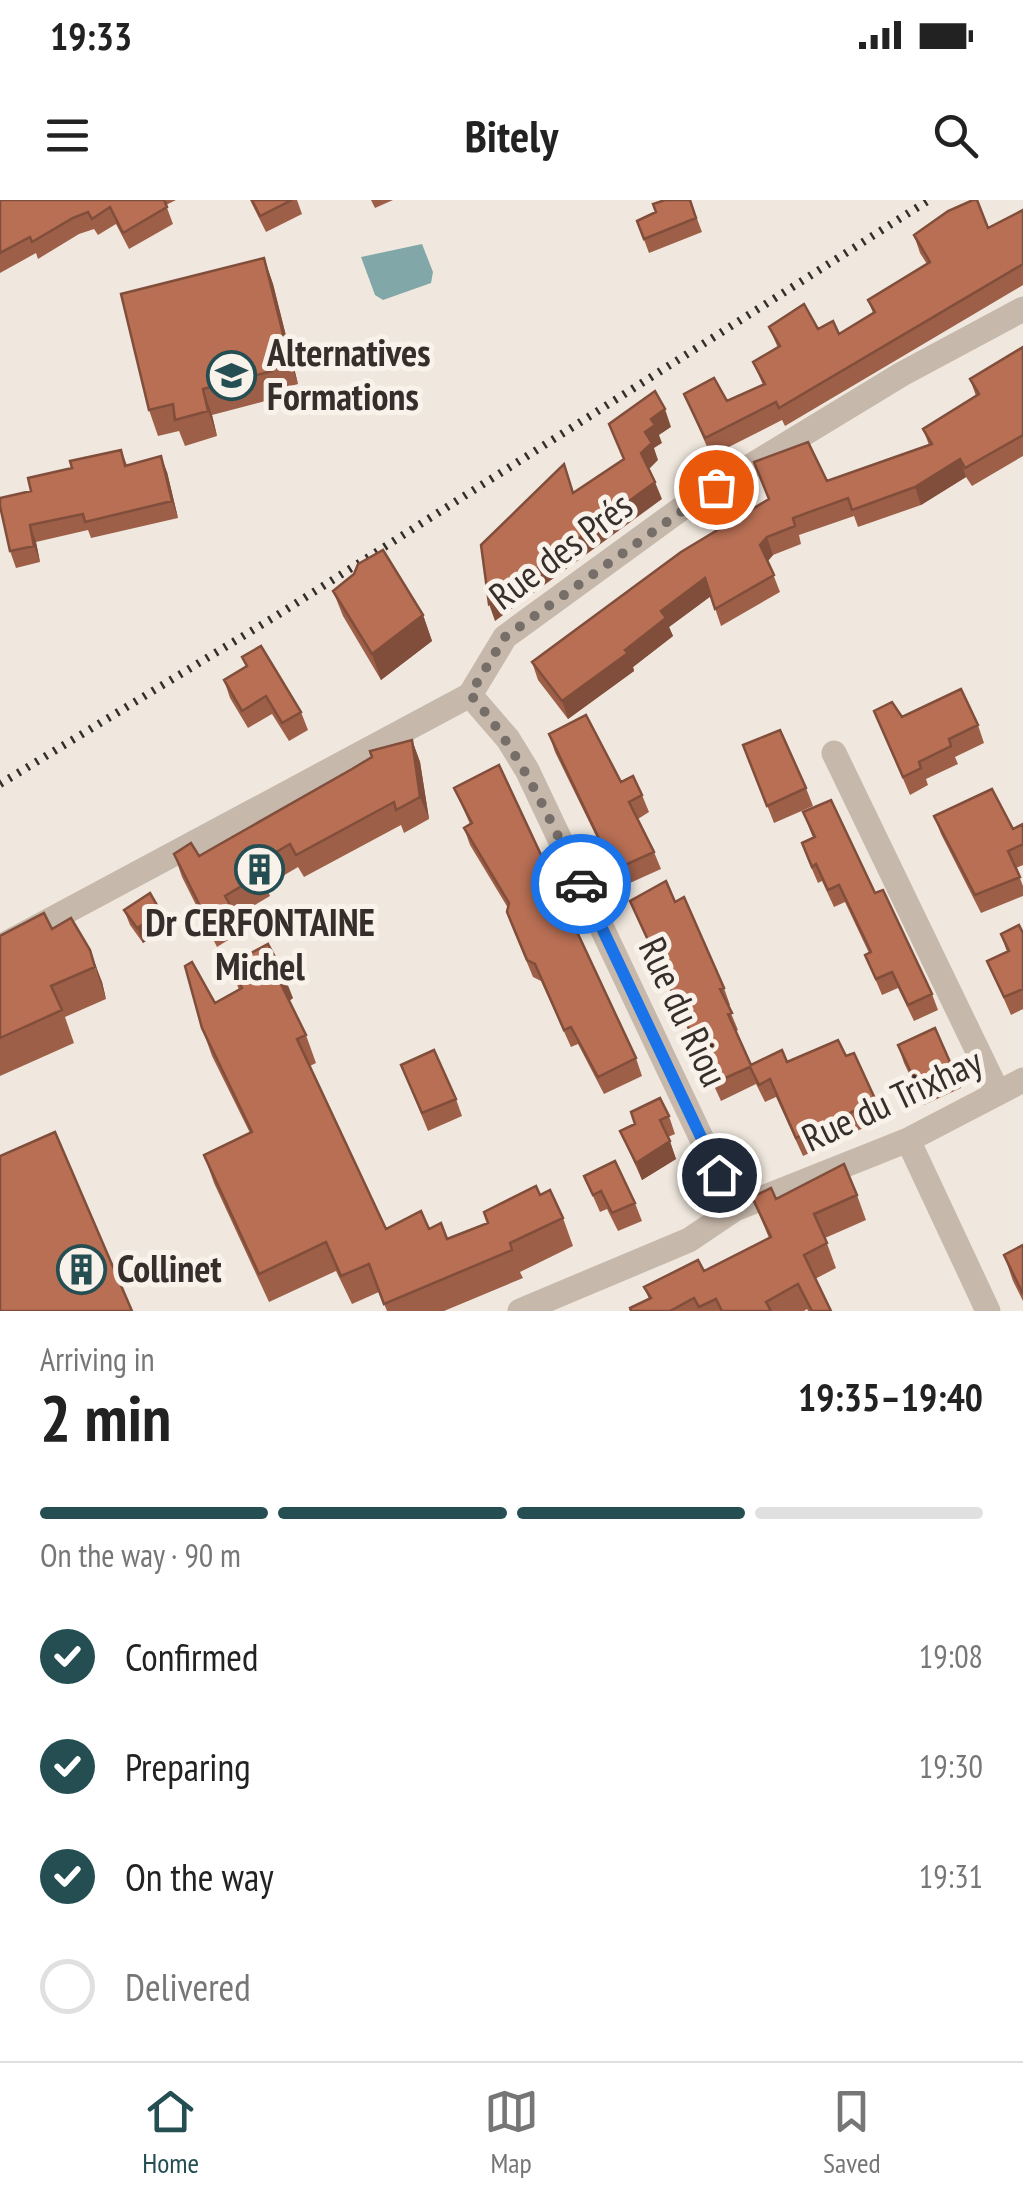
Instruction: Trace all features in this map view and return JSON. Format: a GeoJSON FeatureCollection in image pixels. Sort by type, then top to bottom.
{"type":"FeatureCollection","features":[{"type":"Feature","properties":{"kind":"street","name":"Rue des Prés"},"geometry":{"type":"LineString","coordinates":[[470,694],[505,637],[685,506],[902,374],[1023,309]]}},
{"type":"Feature","properties":{"kind":"street"},"geometry":{"type":"LineString","coordinates":[[0,947],[470,694]]}},
{"type":"Feature","properties":{"kind":"street","name":"Rue du Riou"},"geometry":{"type":"LineString","coordinates":[[470,694],[508,738],[527,770],[735,1209]]}},
{"type":"Feature","properties":{"kind":"street"},"geometry":{"type":"LineString","coordinates":[[834,753],[998,1093]]}},
{"type":"Feature","properties":{"kind":"street","name":"Rue du Trixhay"},"geometry":{"type":"LineString","coordinates":[[520,1311],[689,1240],[735,1209],[908,1140],[1023,1080]]}},
{"type":"Feature","properties":{"kind":"street"},"geometry":{"type":"LineString","coordinates":[[908,1140],[988,1311]]}},
{"type":"Feature","properties":{"kind":"water"},"geometry":{"type":"Polygon","coordinates":[[[422,244],[433,272],[431,283],[383,300],[375,295],[361,257],[422,244]]]}},
{"type":"Feature","properties":{"kind":"building"},"geometry":{"type":"Polygon","coordinates":[[[0,200],[164,200],[167,207],[123,233],[110,207],[92,219],[88,212],[32,242],[30,237],[0,253],[0,200]]]}},
{"type":"Feature","properties":{"kind":"building"},"geometry":{"type":"Polygon","coordinates":[[[252,200],[292,200],[260,216],[252,200]]]}},
{"type":"Feature","properties":{"kind":"building"},"geometry":{"type":"Polygon","coordinates":[[[690,200],[696,218],[644,239],[637,221],[656,212],[653,204],[690,200]]]}},
{"type":"Feature","properties":{"kind":"building"},"geometry":{"type":"Polygon","coordinates":[[[977,200],[988,228],[1023,210],[1023,264],[779,408],[776,402],[705,438],[684,394],[714,378],[727,401],[765,384],[753,362],[780,346],[769,327],[804,304],[818,329],[833,321],[839,334],[875,312],[868,300],[930,262],[914,235],[948,211],[977,200]]]}},
{"type":"Feature","properties":{"kind":"building"},"geometry":{"type":"Polygon","coordinates":[[[264,258],[289,358],[270,363],[272,371],[203,389],[208,411],[175,420],[173,404],[149,410],[121,294],[264,258]]]}},
{"type":"Feature","properties":{"kind":"building"},"geometry":{"type":"Polygon","coordinates":[[[1023,347],[1023,435],[965,468],[960,459],[915,487],[852,510],[848,498],[793,518],[795,526],[767,537],[760,545],[774,575],[715,609],[705,578],[661,611],[666,618],[625,650],[628,653],[562,701],[532,662],[681,552],[769,499],[754,462],[808,442],[827,481],[932,444],[923,429],[979,394],[970,379],[1023,347]]]}},
{"type":"Feature","properties":{"kind":"building"},"geometry":{"type":"Polygon","coordinates":[[[655,391],[665,409],[651,419],[655,425],[645,432],[652,443],[641,453],[655,482],[489,604],[481,545],[564,464],[573,493],[624,459],[609,424],[655,391]]]}},
{"type":"Feature","properties":{"kind":"building"},"geometry":{"type":"Polygon","coordinates":[[[121,450],[125,466],[161,456],[172,501],[85,522],[83,514],[30,525],[34,546],[10,551],[0,498],[31,491],[28,478],[72,468],[70,461],[121,450]]]}},
{"type":"Feature","properties":{"kind":"building"},"geometry":{"type":"Polygon","coordinates":[[[383,550],[423,615],[372,654],[333,591],[354,574],[358,564],[383,550]]]}},
{"type":"Feature","properties":{"kind":"building"},"geometry":{"type":"Polygon","coordinates":[[[261,646],[301,712],[282,723],[266,696],[242,711],[224,680],[247,666],[242,657],[261,646]]]}},
{"type":"Feature","properties":{"kind":"building"},"geometry":{"type":"Polygon","coordinates":[[[961,689],[978,725],[949,739],[951,746],[919,762],[921,768],[903,777],[874,711],[892,702],[902,717],[961,689]]]}},
{"type":"Feature","properties":{"kind":"building"},"geometry":{"type":"Polygon","coordinates":[[[586,715],[621,782],[633,776],[642,795],[629,802],[654,852],[614,870],[549,734],[586,715]]]}},
{"type":"Feature","properties":{"kind":"building"},"geometry":{"type":"Polygon","coordinates":[[[780,730],[806,788],[767,806],[743,745],[780,730]]]}},
{"type":"Feature","properties":{"kind":"building"},"geometry":{"type":"Polygon","coordinates":[[[412,740],[420,797],[396,810],[394,802],[296,855],[290,844],[256,864],[262,874],[225,896],[233,910],[209,924],[174,854],[191,843],[199,856],[372,757],[370,751],[412,740]]]}},
{"type":"Feature","properties":{"kind":"building"},"geometry":{"type":"Polygon","coordinates":[[[499,765],[636,1058],[598,1077],[571,1027],[564,1030],[535,964],[527,960],[507,912],[509,903],[464,828],[472,823],[454,788],[499,765]]]}},
{"type":"Feature","properties":{"kind":"building"},"geometry":{"type":"Polygon","coordinates":[[[992,789],[1013,829],[1023,824],[1023,844],[1008,851],[1020,877],[975,895],[934,816],[992,789]]]}},
{"type":"Feature","properties":{"kind":"building"},"geometry":{"type":"Polygon","coordinates":[[[831,800],[875,893],[883,890],[932,994],[908,1005],[892,972],[876,979],[865,955],[871,952],[839,885],[828,890],[802,843],[815,837],[803,812],[831,800]]]}},
{"type":"Feature","properties":{"kind":"building"},"geometry":{"type":"Polygon","coordinates":[[[666,881],[675,902],[684,897],[724,988],[720,989],[732,1013],[728,1014],[751,1065],[782,1050],[787,1062],[838,1040],[846,1056],[854,1053],[876,1101],[796,1138],[770,1079],[759,1085],[750,1067],[714,1083],[630,901],[666,881]]]}},
{"type":"Feature","properties":{"kind":"building"},"geometry":{"type":"Polygon","coordinates":[[[150,893],[161,912],[137,928],[124,910],[150,893]]]}},
{"type":"Feature","properties":{"kind":"building"},"geometry":{"type":"Polygon","coordinates":[[[44,913],[52,929],[71,918],[95,967],[51,986],[62,1010],[0,1038],[0,936],[44,913]]]}},
{"type":"Feature","properties":{"kind":"building"},"geometry":{"type":"Polygon","coordinates":[[[1019,925],[1023,933],[1023,989],[1004,997],[987,961],[1009,951],[1001,934],[1019,925]]]}},
{"type":"Feature","properties":{"kind":"building"},"geometry":{"type":"Polygon","coordinates":[[[268,944],[282,970],[276,974],[306,1035],[297,1039],[386,1229],[421,1211],[429,1229],[441,1223],[447,1239],[488,1223],[484,1212],[536,1186],[540,1195],[550,1190],[563,1218],[510,1243],[512,1250],[384,1304],[369,1264],[341,1276],[326,1242],[259,1274],[204,1155],[252,1132],[202,1028],[185,966],[192,962],[215,1003],[242,988],[230,964],[268,944]]]}},
{"type":"Feature","properties":{"kind":"building"},"geometry":{"type":"Polygon","coordinates":[[[935,1028],[954,1071],[918,1087],[898,1045],[935,1028]]]}},
{"type":"Feature","properties":{"kind":"building"},"geometry":{"type":"Polygon","coordinates":[[[434,1050],[456,1099],[422,1113],[401,1065],[434,1050]]]}},
{"type":"Feature","properties":{"kind":"building"},"geometry":{"type":"Polygon","coordinates":[[[660,1098],[669,1116],[660,1120],[670,1141],[636,1163],[620,1131],[635,1124],[631,1112],[660,1098]]]}},
{"type":"Feature","properties":{"kind":"building"},"geometry":{"type":"Polygon","coordinates":[[[55,1132],[132,1311],[0,1311],[0,1156],[55,1132]]]}},
{"type":"Feature","properties":{"kind":"building"},"geometry":{"type":"Polygon","coordinates":[[[615,1161],[635,1203],[612,1213],[601,1191],[593,1195],[584,1176],[615,1161]]]}},
{"type":"Feature","properties":{"kind":"building"},"geometry":{"type":"Polygon","coordinates":[[[844,1164],[857,1195],[814,1214],[827,1243],[804,1255],[831,1311],[812,1311],[798,1284],[766,1302],[771,1311],[722,1311],[716,1299],[699,1307],[694,1298],[670,1311],[631,1311],[630,1308],[651,1298],[644,1287],[698,1260],[704,1271],[771,1237],[752,1197],[771,1188],[776,1199],[844,1164]]]}},
{"type":"Feature","properties":{"kind":"building"},"geometry":{"type":"Polygon","coordinates":[[[1023,1245],[1023,1294],[1004,1255],[1023,1245]]]}},
{"type":"Feature","properties":{"kind":"railway"},"geometry":{"type":"LineString","coordinates":[[0,784],[276,616],[929,200]]}},
{"type":"Feature","properties":{"kind":"way so far"},"geometry":{"type":"LineString","coordinates":[[581,884],[527,770],[508,738],[470,694],[505,637],[716,487]]}},
{"type":"Feature","properties":{"kind":"place","name":"Alternatives Formations"},"geometry":{"type":"Point","coordinates":[232,375]}},
{"type":"Feature","properties":{"kind":"place","name":"Dr CERFONTAINE Michel"},"geometry":{"type":"Point","coordinates":[260,869]}},
{"type":"Feature","properties":{"kind":"place","name":"Collinet"},"geometry":{"type":"Point","coordinates":[82,1269]}},
{"type":"Feature","properties":{"kind":"route"},"geometry":{"type":"LineString","coordinates":[[581,884],[719,1175]]}}]}
